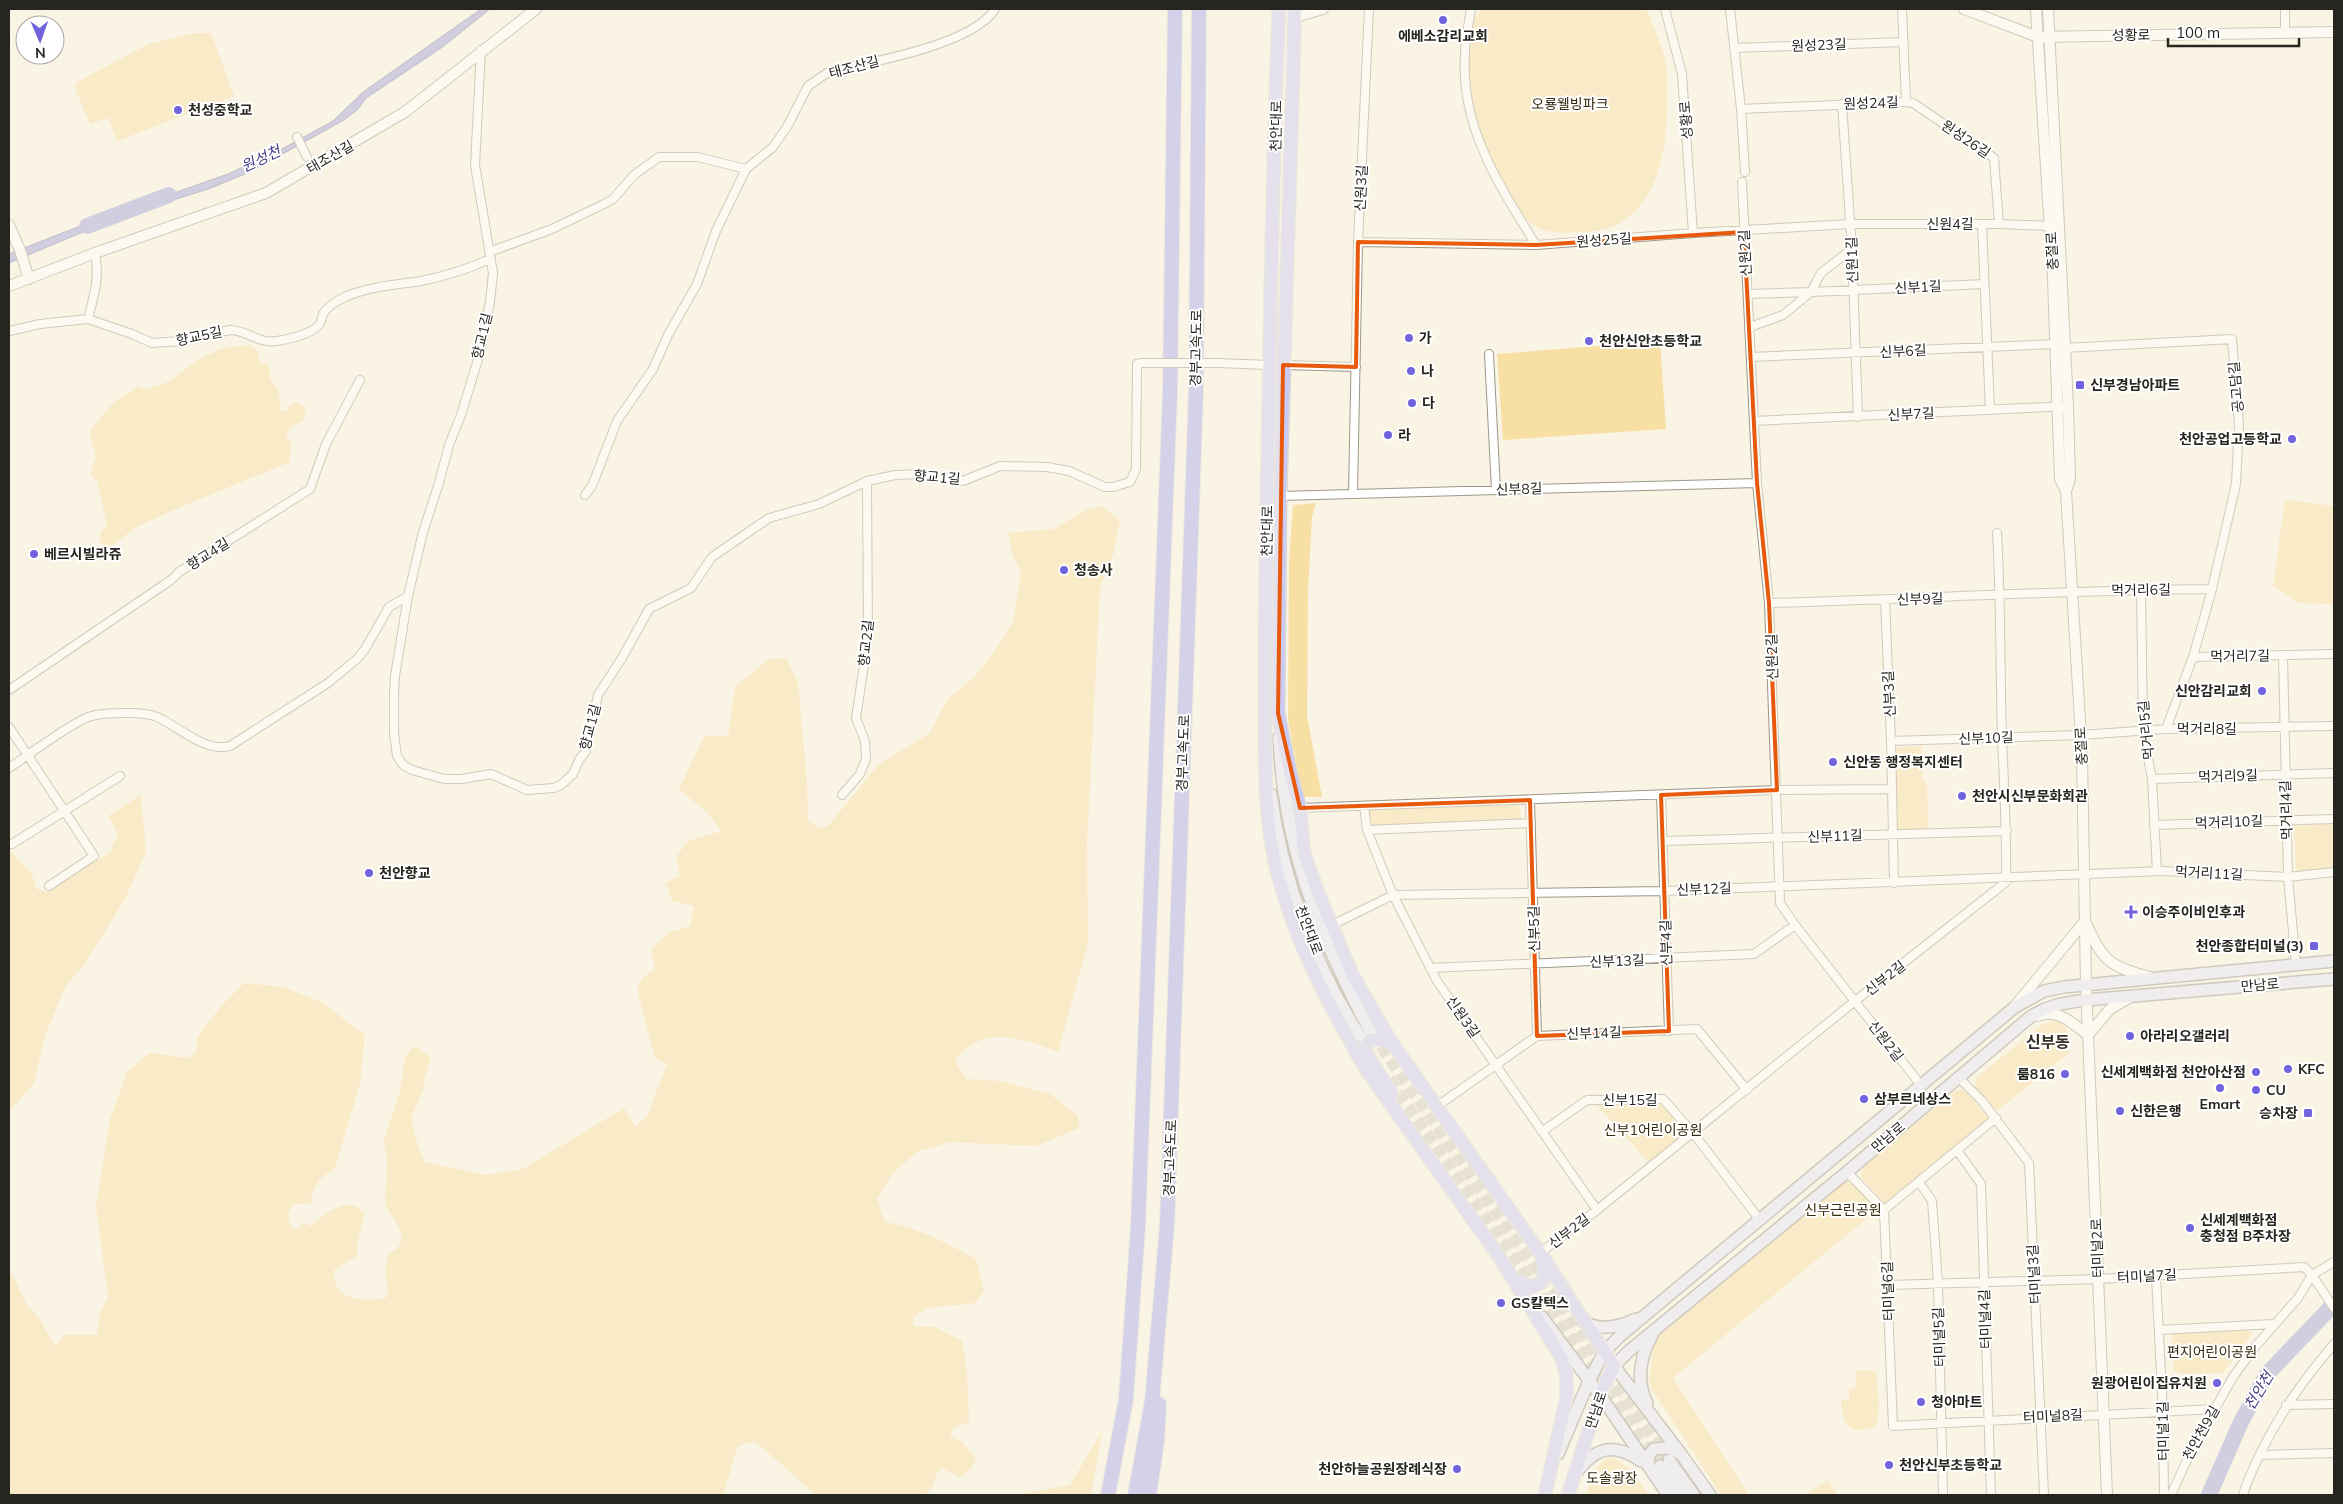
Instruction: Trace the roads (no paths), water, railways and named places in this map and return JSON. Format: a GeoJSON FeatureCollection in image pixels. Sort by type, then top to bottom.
{"type":"FeatureCollection","features":[{"type":"Feature","properties":{"kind":"highway","name":"경부고속도로"},"geometry":{"type":"LineString","coordinates":[[1108,1495],[1126,1399],[1138,1226],[1170,392],[1175,9]]}},
{"type":"Feature","properties":{"kind":"highway","name":"경부고속도로"},"geometry":{"type":"LineString","coordinates":[[1135,1495],[1152,1401],[1167,1226],[1196,390],[1199,9]]}},
{"type":"Feature","properties":{"kind":"highway"},"geometry":{"type":"LineString","coordinates":[[1149,1495],[1157,1442],[1167,1226]]}},
{"type":"Feature","properties":{"kind":"main road","name":"천안대로"},"geometry":{"type":"LineString","coordinates":[[1279,9],[1270,365],[1265,742],[1272,801],[1283,853],[1297,900],[1320,960],[1365,1034],[1326,944],[1298,865],[1280,776],[1278,713],[1280,496],[1295,13]]}},
{"type":"Feature","properties":{"kind":"main road"},"geometry":{"type":"LineString","coordinates":[[1278,713],[1290,772],[1300,808],[1304,853],[1352,974],[1394,1045],[1540,1252],[1604,1352],[1710,1495]]}},
{"type":"Feature","properties":{"kind":"main road"},"geometry":{"type":"LineString","coordinates":[[1265,742],[1268,828],[1281,886],[1292,920],[1328,1001],[1366,1072],[1513,1277],[1562,1357],[1566,1372],[1568,1395],[1554,1463]]}},
{"type":"Feature","properties":{"kind":"main road","name":"만남로"},"geometry":{"type":"LineString","coordinates":[[1545,1495],[1554,1463],[1589,1381],[1604,1352],[1920,1084],[2015,1007],[2031,997],[2064,987],[2334,962]]}},
{"type":"Feature","properties":{"kind":"main road"},"geometry":{"type":"LineString","coordinates":[[2156,979],[2152,982],[2152,987],[2158,994]]}},
{"type":"Feature","properties":{"kind":"main road","name":"만남로"},"geometry":{"type":"LineString","coordinates":[[1568,1495],[1600,1395],[1614,1366],[1655,1329],[1848,1172],[2040,1010],[2054,1005],[2086,1000],[2334,979]]}},
{"type":"Feature","properties":{"kind":"main road"},"geometry":{"type":"LineString","coordinates":[[2031,997],[2041,998],[2044,1002],[2040,1010]]}},
{"type":"Feature","properties":{"kind":"main road"},"geometry":{"type":"LineString","coordinates":[[1394,1045],[1383,1039],[1374,1039],[1368,1044],[1366,1051],[1432,1164]]}},
{"type":"Feature","properties":{"kind":"main road"},"geometry":{"type":"LineString","coordinates":[[1513,1277],[1528,1286],[1542,1283],[1545,1269],[1540,1252]]}},
{"type":"Feature","properties":{"kind":"main road"},"geometry":{"type":"LineString","coordinates":[[1524,1294],[1600,1395],[1668,1495]]}},
{"type":"Feature","properties":{"kind":"main road"},"geometry":{"type":"LineString","coordinates":[[1583,1321],[1594,1327],[1611,1327],[1647,1314]]}},
{"type":"Feature","properties":{"kind":"main road"},"geometry":{"type":"LineString","coordinates":[[1655,1329],[1643,1356],[1640,1381],[1643,1396],[1655,1421]]}},
{"type":"Feature","properties":{"kind":"main road"},"geometry":{"type":"LineString","coordinates":[[1648,1466],[1648,1455],[1654,1449],[1669,1448],[1682,1455]]}},
{"type":"Feature","properties":{"kind":"main road"},"geometry":{"type":"LineString","coordinates":[[1573,1480],[1590,1458],[1606,1449],[1625,1451],[1648,1466]]}},
{"type":"Feature","properties":{"kind":"main road"},"geometry":{"type":"LineString","coordinates":[[1681,1495],[1664,1463],[1694,1495]]}},
{"type":"Feature","properties":{"kind":"street","name":"태조산길"},"geometry":{"type":"LineString","coordinates":[[9,286],[28,276],[266,193],[405,112],[464,67],[481,50],[536,9]]}},
{"type":"Feature","properties":{"kind":"street","name":"태조산길"},"geometry":{"type":"LineString","coordinates":[[746,169],[773,147],[787,126],[808,86],[826,73],[916,51],[943,42],[981,24],[995,9]]}},
{"type":"Feature","properties":{"kind":"street"},"geometry":{"type":"LineString","coordinates":[[1295,13],[1323,9]]}},
{"type":"Feature","properties":{"kind":"street","name":"신원3길"},"geometry":{"type":"LineString","coordinates":[[1353,493],[1358,242],[1369,9]]}},
{"type":"Feature","properties":{"kind":"street"},"geometry":{"type":"LineString","coordinates":[[1471,9],[1464,55],[1467,91],[1475,135],[1497,183],[1536,245]]}},
{"type":"Feature","properties":{"kind":"street","name":"성황로"},"geometry":{"type":"LineString","coordinates":[[1665,9],[1682,74],[1693,233]]}},
{"type":"Feature","properties":{"kind":"street"},"geometry":{"type":"LineString","coordinates":[[1730,9],[1741,110],[1745,172]]}},
{"type":"Feature","properties":{"kind":"street","name":"원성24길"},"geometry":{"type":"LineString","coordinates":[[1741,110],[1906,102],[1902,9]]}},
{"type":"Feature","properties":{"kind":"street","name":"충절로"},"geometry":{"type":"LineString","coordinates":[[2036,9],[2060,346]]}},
{"type":"Feature","properties":{"kind":"street","name":"충절로"},"geometry":{"type":"LineString","coordinates":[[2048,9],[2051,36],[2063,406],[2060,479],[2066,492],[2070,591],[2081,735],[2086,1000]]}},
{"type":"Feature","properties":{"kind":"street"},"geometry":{"type":"LineString","coordinates":[[2285,9],[2285,32]]}},
{"type":"Feature","properties":{"kind":"street","name":"성황로"},"geometry":{"type":"LineString","coordinates":[[1969,10],[2038,37],[2334,32]]}},
{"type":"Feature","properties":{"kind":"street","name":"원성23길"},"geometry":{"type":"LineString","coordinates":[[1734,48],[1904,42]]}},
{"type":"Feature","properties":{"kind":"street","name":"향교1길"},"geometry":{"type":"LineString","coordinates":[[481,50],[474,165],[493,273],[490,302],[480,353],[423,532],[408,596],[395,676],[394,734],[399,760],[412,770],[444,779],[461,779],[492,774],[526,790],[554,788],[568,780],[586,751],[598,695],[626,651],[649,609],[691,588],[712,557],[762,521],[792,510],[818,504],[867,481],[910,474],[963,481],[992,469],[1008,466],[1053,467],[1069,471],[1106,487],[1130,482],[1136,469],[1137,364],[1217,363],[1270,365]]}},
{"type":"Feature","properties":{"kind":"street","name":"원성26길"},"geometry":{"type":"LineString","coordinates":[[1906,102],[1913,104],[1994,158],[1999,224]]}},
{"type":"Feature","properties":{"kind":"street","name":"신원1길"},"geometry":{"type":"LineString","coordinates":[[1842,104],[1852,248],[1858,416]]}},
{"type":"Feature","properties":{"kind":"street"},"geometry":{"type":"LineString","coordinates":[[298,137],[307,157]]}},
{"type":"Feature","properties":{"kind":"street"},"geometry":{"type":"LineString","coordinates":[[490,255],[609,202],[634,175],[658,157],[698,157],[746,169],[716,231],[696,284],[668,334],[653,369],[617,421],[592,486],[585,496]]}},
{"type":"Feature","properties":{"kind":"street","name":"신원2길"},"geometry":{"type":"LineString","coordinates":[[1742,182],[1754,422],[1769,603],[1780,903],[1795,925],[1920,1084]]}},
{"type":"Feature","properties":{"kind":"street","name":"원성25길"},"geometry":{"type":"LineString","coordinates":[[1358,242],[1536,245],[1850,224]]}},
{"type":"Feature","properties":{"kind":"street","name":"신원4길"},"geometry":{"type":"LineString","coordinates":[[1850,224],[2050,226]]}},
{"type":"Feature","properties":{"kind":"street"},"geometry":{"type":"LineString","coordinates":[[1982,224],[1990,410]]}},
{"type":"Feature","properties":{"kind":"street"},"geometry":{"type":"LineString","coordinates":[[9,225],[20,250],[28,276]]}},
{"type":"Feature","properties":{"kind":"street"},"geometry":{"type":"LineString","coordinates":[[1750,327],[1783,315],[1811,292],[1821,273],[1852,248]]}},
{"type":"Feature","properties":{"kind":"street"},"geometry":{"type":"LineString","coordinates":[[88,319],[97,286],[99,270],[95,253]]}},
{"type":"Feature","properties":{"kind":"street","name":"향교5길"},"geometry":{"type":"LineString","coordinates":[[9,331],[40,324],[88,319],[152,343],[181,341],[230,330],[237,330],[263,342],[277,341],[308,331],[319,324],[323,314],[330,305],[345,297],[370,288],[447,275],[471,268],[490,255]]}},
{"type":"Feature","properties":{"kind":"street","name":"신부1길"},"geometry":{"type":"LineString","coordinates":[[1811,292],[1984,284]]}},
{"type":"Feature","properties":{"kind":"street"},"geometry":{"type":"LineString","coordinates":[[1748,294],[1811,292]]}},
{"type":"Feature","properties":{"kind":"street","name":"공고담길"},"geometry":{"type":"LineString","coordinates":[[2060,346],[2232,339],[2239,425],[2236,484],[2212,589],[2193,657]]}},
{"type":"Feature","properties":{"kind":"street","name":"신부6길"},"geometry":{"type":"LineString","coordinates":[[1751,357],[1988,346],[2060,346]]}},
{"type":"Feature","properties":{"kind":"street"},"geometry":{"type":"LineString","coordinates":[[1489,354],[1496,490]]}},
{"type":"Feature","properties":{"kind":"street"},"geometry":{"type":"LineString","coordinates":[[1283,365],[1356,366]]}},
{"type":"Feature","properties":{"kind":"street","name":"향교4길"},"geometry":{"type":"LineString","coordinates":[[9,690],[171,580],[179,572],[307,492],[313,484],[326,444],[360,380]]}},
{"type":"Feature","properties":{"kind":"street","name":"신부7길"},"geometry":{"type":"LineString","coordinates":[[1754,422],[2063,406]]}},
{"type":"Feature","properties":{"kind":"street","name":"향교2길"},"geometry":{"type":"LineString","coordinates":[[842,794],[860,774],[866,759],[865,741],[856,718],[868,638],[867,481]]}},
{"type":"Feature","properties":{"kind":"street","name":"신부8길"},"geometry":{"type":"LineString","coordinates":[[1280,496],[1758,483]]}},
{"type":"Feature","properties":{"kind":"street"},"geometry":{"type":"LineString","coordinates":[[1997,533],[2002,737],[2007,830],[2006,876]]}},
{"type":"Feature","properties":{"kind":"street","name":"먹거리5길"},"geometry":{"type":"LineString","coordinates":[[2141,589],[2143,731],[2152,779],[2157,871]]}},
{"type":"Feature","properties":{"kind":"street","name":"먹거리6길"},"geometry":{"type":"LineString","coordinates":[[2070,591],[2212,589]]}},
{"type":"Feature","properties":{"kind":"street","name":"신부9길"},"geometry":{"type":"LineString","coordinates":[[1769,603],[2000,596],[2070,591]]}},
{"type":"Feature","properties":{"kind":"street"},"geometry":{"type":"LineString","coordinates":[[9,768],[87,717],[147,713],[156,716],[188,736],[219,747],[230,746],[328,683],[358,658],[389,607],[408,596]]}},
{"type":"Feature","properties":{"kind":"street","name":"신부3길"},"geometry":{"type":"LineString","coordinates":[[1885,600],[1894,883]]}},
{"type":"Feature","properties":{"kind":"street","name":"먹거리7길"},"geometry":{"type":"LineString","coordinates":[[2166,729],[2193,657],[2334,654]]}},
{"type":"Feature","properties":{"kind":"street","name":"먹거리4길"},"geometry":{"type":"LineString","coordinates":[[2283,656],[2283,729],[2288,877],[2296,965]]}},
{"type":"Feature","properties":{"kind":"street","name":"먹거리8길"},"geometry":{"type":"LineString","coordinates":[[2081,735],[2166,729],[2283,729],[2334,726]]}},
{"type":"Feature","properties":{"kind":"street"},"geometry":{"type":"LineString","coordinates":[[9,727],[94,856],[49,886]]}},
{"type":"Feature","properties":{"kind":"street","name":"신부10길"},"geometry":{"type":"LineString","coordinates":[[1891,742],[2081,735]]}},
{"type":"Feature","properties":{"kind":"street","name":"먹거리9길"},"geometry":{"type":"LineString","coordinates":[[2152,779],[2334,773]]}},
{"type":"Feature","properties":{"kind":"street"},"geometry":{"type":"LineString","coordinates":[[12,844],[120,776]]}},
{"type":"Feature","properties":{"kind":"street"},"geometry":{"type":"LineString","coordinates":[[1300,808],[1777,790],[1891,789]]}},
{"type":"Feature","properties":{"kind":"street","name":"신부4길"},"geometry":{"type":"LineString","coordinates":[[1661,795],[1669,1031]]}},
{"type":"Feature","properties":{"kind":"street","name":"신부5길"},"geometry":{"type":"LineString","coordinates":[[1530,800],[1537,1036]]}},
{"type":"Feature","properties":{"kind":"street","name":"신원3길"},"geometry":{"type":"LineString","coordinates":[[1364,806],[1367,830],[1393,896],[1430,968],[1597,1210]]}},
{"type":"Feature","properties":{"kind":"street","name":"먹거리10길"},"geometry":{"type":"LineString","coordinates":[[2154,825],[2334,819]]}},
{"type":"Feature","properties":{"kind":"street"},"geometry":{"type":"LineString","coordinates":[[1367,830],[1531,823]]}},
{"type":"Feature","properties":{"kind":"street","name":"신부11길"},"geometry":{"type":"LineString","coordinates":[[1664,841],[2007,830]]}},
{"type":"Feature","properties":{"kind":"street","name":"먹거리11길"},"geometry":{"type":"LineString","coordinates":[[2084,874],[2157,871],[2288,877],[2334,872]]}},
{"type":"Feature","properties":{"kind":"street","name":"신부12길"},"geometry":{"type":"LineString","coordinates":[[1332,925],[1393,896],[1533,894],[1894,883],[2006,876],[2084,874]]}},
{"type":"Feature","properties":{"kind":"street","name":"신부2길"},"geometry":{"type":"LineString","coordinates":[[1540,1252],[1597,1210],[1855,1001],[2006,882],[2006,876]]}},
{"type":"Feature","properties":{"kind":"street"},"geometry":{"type":"LineString","coordinates":[[2015,1007],[2085,920],[2098,949],[2105,958],[2128,972],[2156,979]]}},
{"type":"Feature","properties":{"kind":"street","name":"신부13길"},"geometry":{"type":"LineString","coordinates":[[1430,968],[1754,954],[1795,925]]}},
{"type":"Feature","properties":{"kind":"street"},"geometry":{"type":"LineString","coordinates":[[2029,1018],[2044,1013],[2055,1014],[2065,1017],[2088,1035],[2110,1008],[2118,1002],[2136,996]]}},
{"type":"Feature","properties":{"kind":"street","name":"터미널2로"},"geometry":{"type":"LineString","coordinates":[[2086,1000],[2108,1495]]}},
{"type":"Feature","properties":{"kind":"street","name":"신부14길"},"geometry":{"type":"LineString","coordinates":[[1537,1036],[1697,1029],[1747,1090]]}},
{"type":"Feature","properties":{"kind":"street"},"geometry":{"type":"LineString","coordinates":[[1436,1107],[1537,1036]]}},
{"type":"Feature","properties":{"kind":"street","name":"터미널3길"},"geometry":{"type":"LineString","coordinates":[[1959,1078],[1996,1118],[2029,1163],[2044,1495]]}},
{"type":"Feature","properties":{"kind":"street","name":"신부15길"},"geometry":{"type":"LineString","coordinates":[[1543,1131],[1587,1100],[1663,1099],[1693,1133],[1760,1220]]}},
{"type":"Feature","properties":{"kind":"street"},"geometry":{"type":"LineString","coordinates":[[1848,1172],[1884,1210],[1996,1118]]}},
{"type":"Feature","properties":{"kind":"street","name":"터미널4길"},"geometry":{"type":"LineString","coordinates":[[1957,1150],[1981,1184],[1991,1495]]}},
{"type":"Feature","properties":{"kind":"street","name":"터미널5길"},"geometry":{"type":"LineString","coordinates":[[1918,1182],[1932,1202],[1938,1283],[1943,1495]]}},
{"type":"Feature","properties":{"kind":"street","name":"터미널6길"},"geometry":{"type":"LineString","coordinates":[[1884,1210],[1893,1426]]}},
{"type":"Feature","properties":{"kind":"street","name":"천안천9길"},"geometry":{"type":"LineString","coordinates":[[2171,1495],[2192,1449],[2233,1377],[2274,1324],[2298,1298],[2312,1275],[2334,1262]]}},
{"type":"Feature","properties":{"kind":"street","name":"터미널7길"},"geometry":{"type":"LineString","coordinates":[[1888,1285],[2098,1279],[2304,1267],[2312,1275]]}},
{"type":"Feature","properties":{"kind":"street"},"geometry":{"type":"LineString","coordinates":[[2312,1275],[2322,1293],[2334,1308]]}},
{"type":"Feature","properties":{"kind":"street","name":"터미널1길"},"geometry":{"type":"LineString","coordinates":[[2156,1276],[2163,1411],[2164,1495]]}},
{"type":"Feature","properties":{"kind":"street"},"geometry":{"type":"LineString","coordinates":[[2159,1330],[2274,1324]]}},
{"type":"Feature","properties":{"kind":"street"},"geometry":{"type":"LineString","coordinates":[[2243,1495],[2260,1455],[2286,1405],[2334,1344]]}},
{"type":"Feature","properties":{"kind":"street"},"geometry":{"type":"LineString","coordinates":[[2286,1405],[2334,1404]]}},
{"type":"Feature","properties":{"kind":"street","name":"터미널8길"},"geometry":{"type":"LineString","coordinates":[[1893,1426],[1989,1419],[2214,1409]]}},
{"type":"Feature","properties":{"kind":"street"},"geometry":{"type":"LineString","coordinates":[[2260,1455],[2334,1453]]}},
{"type":"Feature","properties":{"kind":"water"},"geometry":{"type":"Polygon","coordinates":[[[481,9],[490,9],[441,48],[366,98],[358,109],[344,120],[252,171],[211,188],[114,219],[9,263],[9,254],[80,226],[228,174],[282,149],[333,121],[363,92],[481,9]]]}},
{"type":"Feature","properties":{"kind":"waterway","name":"원성천"},"geometry":{"type":"LineString","coordinates":[[87,226],[169,195]]}},
{"type":"Feature","properties":{"kind":"waterway","name":"천안천"},"geometry":{"type":"LineString","coordinates":[[2209,1495],[2240,1424],[2267,1374],[2334,1304]]}},
{"type":"Feature","properties":{"kind":"tunnel"},"geometry":{"type":"LineString","coordinates":[[1371,1033],[1669,1460]]}},
{"type":"Feature","properties":{"kind":"tunnel"},"geometry":{"type":"LineString","coordinates":[[1389,1079],[1660,1466]]}},
{"type":"Feature","properties":{"kind":"place","name":"에베소감리교회"},"geometry":{"type":"Point","coordinates":[1443,20]}},
{"type":"Feature","properties":{"kind":"place","name":"천성중학교"},"geometry":{"type":"Point","coordinates":[178,110]}},
{"type":"Feature","properties":{"kind":"place","name":"가"},"geometry":{"type":"Point","coordinates":[1409,338]}},
{"type":"Feature","properties":{"kind":"place","name":"천안신안초등학교"},"geometry":{"type":"Point","coordinates":[1589,341]}},
{"type":"Feature","properties":{"kind":"place","name":"나"},"geometry":{"type":"Point","coordinates":[1411,371]}},
{"type":"Feature","properties":{"kind":"place","name":"신부경남아파트"},"geometry":{"type":"Point","coordinates":[2080,385]}},
{"type":"Feature","properties":{"kind":"place","name":"다"},"geometry":{"type":"Point","coordinates":[1412,403]}},
{"type":"Feature","properties":{"kind":"place","name":"라"},"geometry":{"type":"Point","coordinates":[1388,435]}},
{"type":"Feature","properties":{"kind":"place","name":"천안공업고등학교"},"geometry":{"type":"Point","coordinates":[2292,439]}},
{"type":"Feature","properties":{"kind":"place","name":"베르시빌라쥬"},"geometry":{"type":"Point","coordinates":[34,554]}},
{"type":"Feature","properties":{"kind":"place","name":"청송사"},"geometry":{"type":"Point","coordinates":[1064,570]}},
{"type":"Feature","properties":{"kind":"place","name":"신안감리교회"},"geometry":{"type":"Point","coordinates":[2262,691]}},
{"type":"Feature","properties":{"kind":"place","name":"신안동 행정복지센터"},"geometry":{"type":"Point","coordinates":[1833,762]}},
{"type":"Feature","properties":{"kind":"place","name":"천안시신부문화회관"},"geometry":{"type":"Point","coordinates":[1962,796]}},
{"type":"Feature","properties":{"kind":"place","name":"천안향교"},"geometry":{"type":"Point","coordinates":[369,873]}},
{"type":"Feature","properties":{"kind":"place","name":"이승주이비인후과"},"geometry":{"type":"Point","coordinates":[2131,912]}},
{"type":"Feature","properties":{"kind":"place","name":"천안종합터미널(3)"},"geometry":{"type":"Point","coordinates":[2314,946]}},
{"type":"Feature","properties":{"kind":"place","name":"아라리오갤러리"},"geometry":{"type":"Point","coordinates":[2130,1036]}},
{"type":"Feature","properties":{"kind":"place","name":"KFC"},"geometry":{"type":"Point","coordinates":[2288,1069]}},
{"type":"Feature","properties":{"kind":"place","name":"신세계백화점 천안아산점"},"geometry":{"type":"Point","coordinates":[2256,1072]}},
{"type":"Feature","properties":{"kind":"place","name":"룸816"},"geometry":{"type":"Point","coordinates":[2065,1074]}},
{"type":"Feature","properties":{"kind":"place","name":"Emart"},"geometry":{"type":"Point","coordinates":[2220,1088]}},
{"type":"Feature","properties":{"kind":"place","name":"CU"},"geometry":{"type":"Point","coordinates":[2256,1090]}},
{"type":"Feature","properties":{"kind":"place","name":"삼부르네상스"},"geometry":{"type":"Point","coordinates":[1864,1099]}},
{"type":"Feature","properties":{"kind":"place","name":"신한은행"},"geometry":{"type":"Point","coordinates":[2120,1111]}},
{"type":"Feature","properties":{"kind":"place","name":"승차장"},"geometry":{"type":"Point","coordinates":[2308,1113]}},
{"type":"Feature","properties":{"kind":"place","name":"신세계백화점 충청점 B주차장"},"geometry":{"type":"Point","coordinates":[2190,1228]}},
{"type":"Feature","properties":{"kind":"place","name":"GS칼텍스"},"geometry":{"type":"Point","coordinates":[1501,1303]}},
{"type":"Feature","properties":{"kind":"place","name":"원광어린이집유치원"},"geometry":{"type":"Point","coordinates":[2217,1383]}},
{"type":"Feature","properties":{"kind":"place","name":"청아마트"},"geometry":{"type":"Point","coordinates":[1921,1402]}},
{"type":"Feature","properties":{"kind":"place","name":"천안신부초등학교"},"geometry":{"type":"Point","coordinates":[1889,1465]}},
{"type":"Feature","properties":{"kind":"place","name":"천안하늘공원장례식장"},"geometry":{"type":"Point","coordinates":[1457,1469]}},
{"type":"Feature","properties":{"kind":"district","name":"신부동"},"geometry":{"type":"Point","coordinates":[2048,1042]}},
{"type":"Feature","properties":{"kind":"park label","name":"오룡웰빙파크"},"geometry":{"type":"Point","coordinates":[1570,104]}},
{"type":"Feature","properties":{"kind":"park label","name":"신부1어린이공원"},"geometry":{"type":"Point","coordinates":[1653,1130]}},
{"type":"Feature","properties":{"kind":"park label","name":"신부근린공원"},"geometry":{"type":"Point","coordinates":[1843,1210]}},
{"type":"Feature","properties":{"kind":"park label","name":"편지어린이공원"},"geometry":{"type":"Point","coordinates":[2212,1352]}},
{"type":"Feature","properties":{"kind":"park label","name":"도솔광장"},"geometry":{"type":"Point","coordinates":[1612,1478]}}]}
